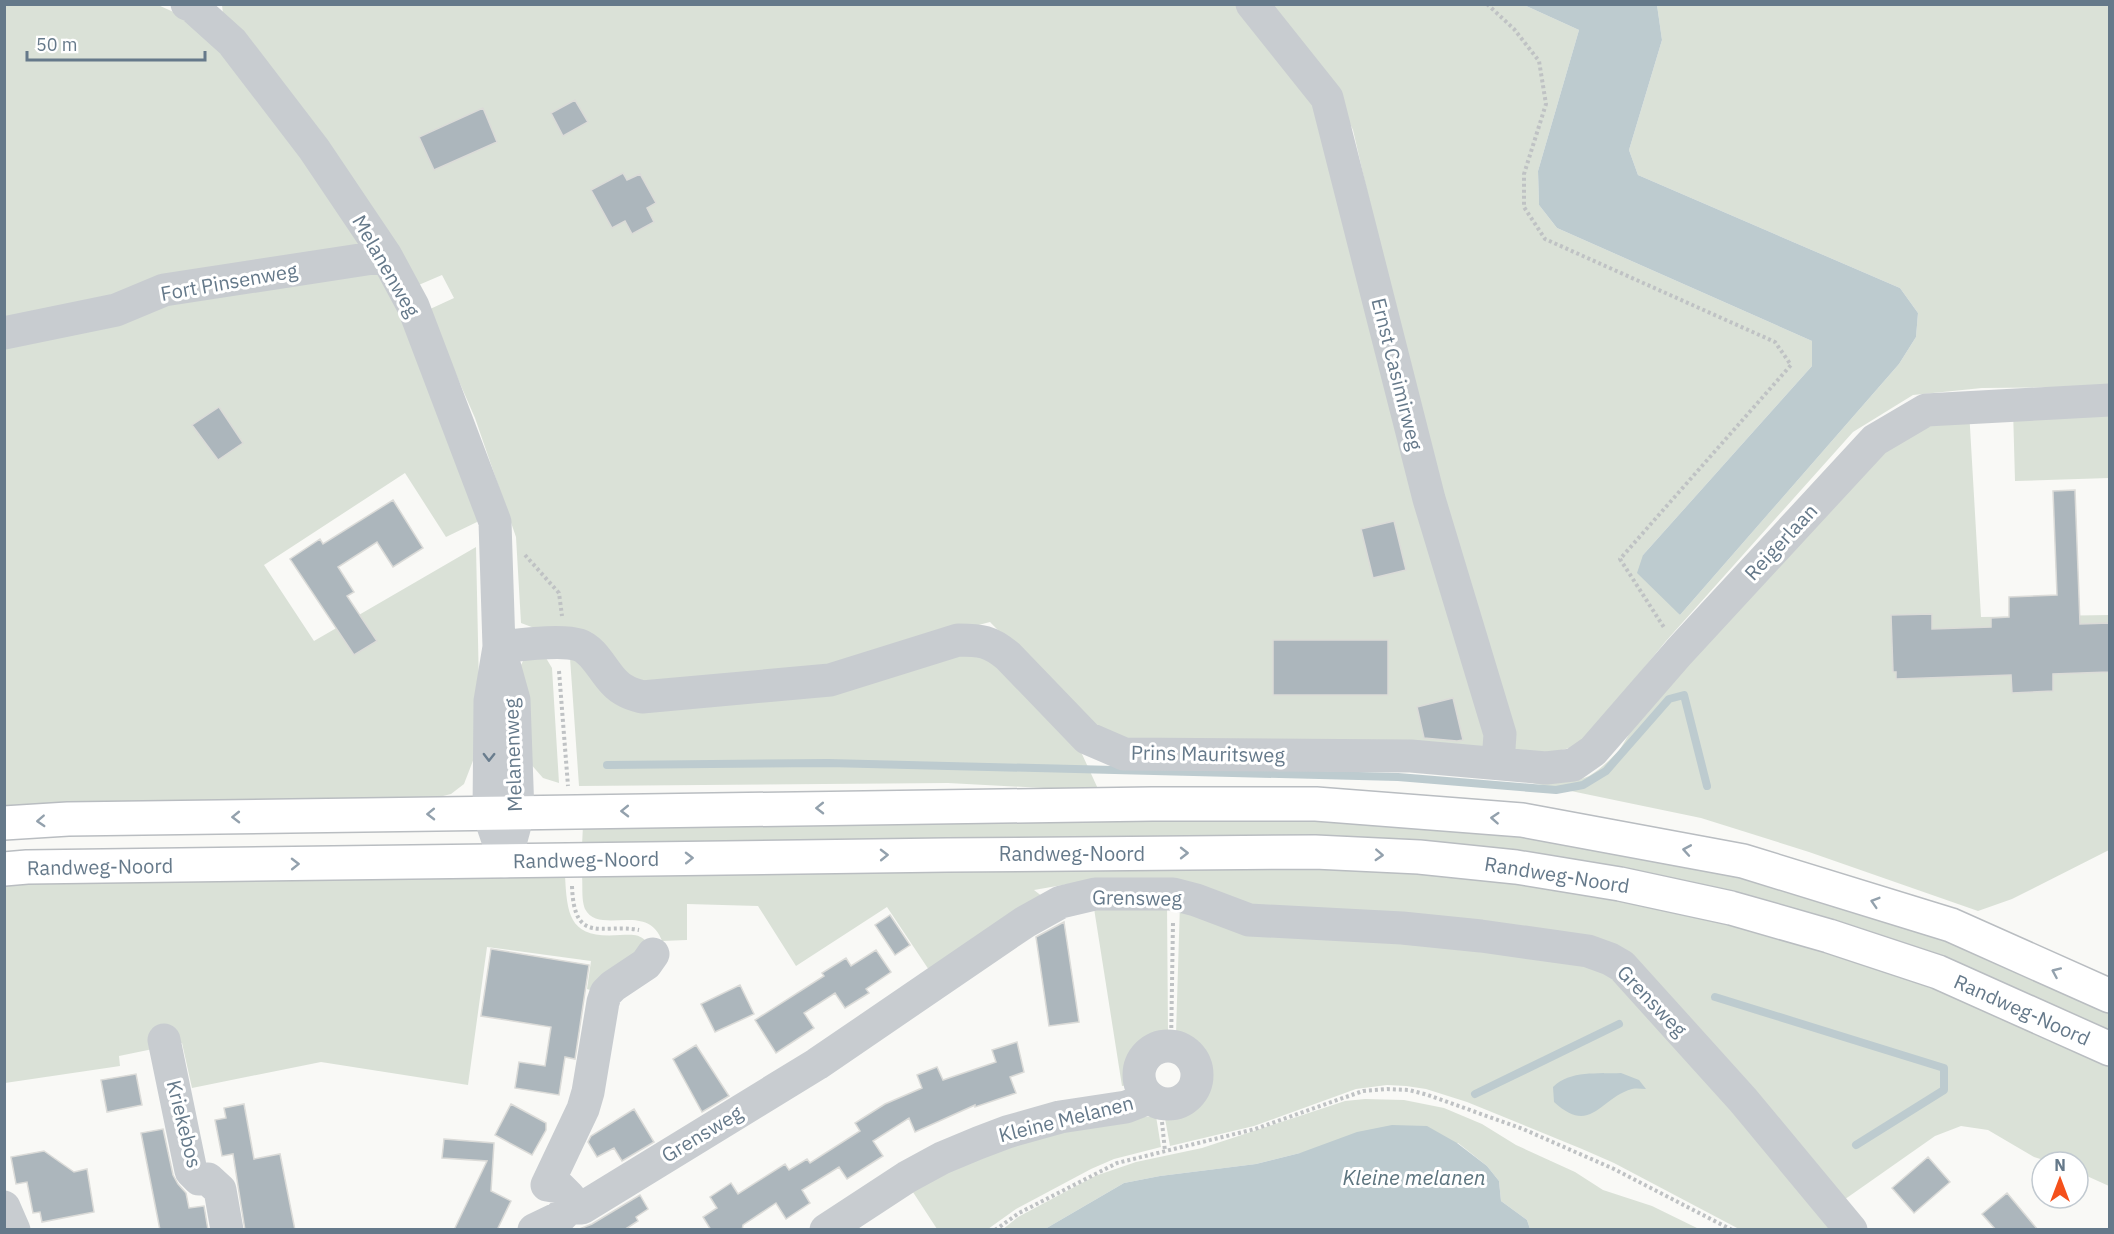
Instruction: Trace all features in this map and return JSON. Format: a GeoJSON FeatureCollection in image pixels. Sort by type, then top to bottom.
{"type":"FeatureCollection","features":[{"type":"Feature","properties":{"kind":"main road"},"geometry":{"type":"LineString","coordinates":[[4,823],[68,819],[1152,804],[1316,804],[1522,820],[1743,861],[1951,925],[2109,996]]}},
{"type":"Feature","properties":{"kind":"main road","name":"Randweg-Noord"},"geometry":{"type":"LineString","coordinates":[[4,869],[571,859],[1316,852],[1419,857],[1516,867],[1620,884],[1731,908],[1829,936],[1938,972],[2109,1049]]}},
{"type":"Feature","properties":{"kind":"street","name":"Ernst Casimirweg"},"geometry":{"type":"LineString","coordinates":[[1252,4],[1327,98],[1429,499],[1500,734],[1498,764]]}},
{"type":"Feature","properties":{"kind":"street","name":"Melanenweg"},"geometry":{"type":"LineString","coordinates":[[191,5],[232,42],[314,149],[386,256],[413,306],[495,522],[499,646],[490,701],[504,814],[505,861]]}},
{"type":"Feature","properties":{"kind":"street","name":"Fort Pinsenweg"},"geometry":{"type":"LineString","coordinates":[[4,333],[116,310],[164,290],[386,256]]}},
{"type":"Feature","properties":{"kind":"street","name":"Reigerlaan"},"geometry":{"type":"LineString","coordinates":[[1498,764],[1546,768],[1573,765],[1593,751],[1679,652],[1875,440],[1895,428],[1926,410],[2109,400]]}},
{"type":"Feature","properties":{"kind":"street","name":"Prins Mauritsweg"},"geometry":{"type":"LineString","coordinates":[[562,643],[579,645],[588,651],[615,684],[642,698],[830,680],[958,640],[978,640],[994,645],[1008,656],[1087,738],[1124,754],[1411,756],[1498,764]]}},
{"type":"Feature","properties":{"kind":"street"},"geometry":{"type":"LineString","coordinates":[[499,646],[562,643]]}},
{"type":"Feature","properties":{"kind":"street","name":"Grensweg"},"geometry":{"type":"LineString","coordinates":[[534,1230],[559,1218],[558,1196],[582,1208],[817,1064],[1025,922],[1061,902],[1095,894],[1173,894],[1250,920],[1402,928],[1481,936],[1588,951],[1610,959],[1622,966],[1743,1100],[1851,1230]]}},
{"type":"Feature","properties":{"kind":"street"},"geometry":{"type":"LineString","coordinates":[[522,1230],[558,1196],[588,1092],[606,993],[646,964],[653,954]]}},
{"type":"Feature","properties":{"kind":"street","name":"Kriekebos"},"geometry":{"type":"LineString","coordinates":[[164,1040],[191,1171],[199,1179],[208,1179],[220,1190],[227,1230]]}},
{"type":"Feature","properties":{"kind":"street","name":"Kleine Melanen"},"geometry":{"type":"LineString","coordinates":[[826,1230],[907,1177],[942,1158],[1007,1132],[1060,1117],[1126,1107],[1154,1100],[1170,1104],[1180,1102],[1195,1086],[1197,1076],[1190,1056],[1181,1049],[1162,1046],[1153,1050],[1141,1063],[1139,1082],[1143,1090],[1154,1100]]}},
{"type":"Feature","properties":{"kind":"street"},"geometry":{"type":"LineString","coordinates":[[4,1207],[14,1230]]}},
{"type":"Feature","properties":{"kind":"path"},"geometry":{"type":"LineString","coordinates":[[1487,4],[1514,29],[1539,61],[1546,104],[1524,174],[1524,207],[1545,239],[1775,342],[1791,365],[1620,559],[1679,652]]}},
{"type":"Feature","properties":{"kind":"path"},"geometry":{"type":"LineString","coordinates":[[495,522],[559,593],[569,812]]}},
{"type":"Feature","properties":{"kind":"path"},"geometry":{"type":"LineString","coordinates":[[571,859],[572,903],[580,919],[592,929],[601,931],[636,929],[643,931],[652,940],[653,954]]}},
{"type":"Feature","properties":{"kind":"path"},"geometry":{"type":"LineString","coordinates":[[1171,1046],[1173,894]]}},
{"type":"Feature","properties":{"kind":"path"},"geometry":{"type":"LineString","coordinates":[[994,1230],[1019,1213],[1117,1163],[1256,1129],[1363,1091],[1387,1089],[1409,1090],[1428,1095],[1580,1153],[1732,1230]]}},
{"type":"Feature","properties":{"kind":"path"},"geometry":{"type":"LineString","coordinates":[[1154,1100],[1165,1151]]}},
{"type":"Feature","properties":{"kind":"shaded area"},"geometry":{"type":"Polygon","coordinates":[[[4,5],[158,5],[200,24],[368,244],[5,322],[4,5]]]}},
{"type":"Feature","properties":{"kind":"shaded area"},"geometry":{"type":"Polygon","coordinates":[[[222,5],[1237,5],[1318,110],[1490,736],[1480,752],[1130,744],[1092,726],[990,622],[788,675],[657,690],[545,632],[521,623],[516,537],[475,418],[428,310],[454,298],[442,275],[414,287],[223,14],[222,5]]]}},
{"type":"Feature","properties":{"kind":"shaded area"},"geometry":{"type":"Polygon","coordinates":[[[1260,5],[1524,5],[1579,30],[1538,171],[1539,205],[1557,228],[1812,341],[1812,366],[1643,555],[1680,615],[1899,364],[1916,337],[1918,313],[1900,288],[1638,175],[1629,150],[1662,40],[1657,5],[2109,5],[2109,387],[1982,388],[1913,395],[1853,432],[1666,641],[1589,735],[1574,747],[1545,754],[1516,753],[1479,639],[1353,130],[1334,91],[1260,5]]]}},
{"type":"Feature","properties":{"kind":"shaded area"},"geometry":{"type":"Polygon","coordinates":[[[382,269],[477,505],[477,522],[446,537],[405,473],[264,565],[314,641],[476,547],[479,687],[474,758],[464,784],[451,794],[431,799],[5,807],[5,342],[167,297],[382,269]]]}},
{"type":"Feature","properties":{"kind":"shaded area"},"geometry":{"type":"Polygon","coordinates":[[[2013,409],[2109,409],[2109,478],[2015,481],[2013,409]]]}},
{"type":"Feature","properties":{"kind":"shaded area"},"geometry":{"type":"Polygon","coordinates":[[[1969,410],[1981,617],[2109,615],[2109,850],[2012,899],[1978,911],[1809,852],[1701,818],[1523,781],[1573,781],[1589,776],[1601,768],[1619,751],[1666,672],[1869,449],[1969,410]]]}},
{"type":"Feature","properties":{"kind":"shaded area"},"geometry":{"type":"Polygon","coordinates":[[[959,649],[985,652],[1076,741],[1099,791],[948,783],[579,786],[570,658],[576,658],[612,692],[959,649]]]}},
{"type":"Feature","properties":{"kind":"shaded area"},"geometry":{"type":"Polygon","coordinates":[[[546,658],[552,668],[559,783],[543,778],[529,762],[519,669],[524,659],[546,658]]]}},
{"type":"Feature","properties":{"kind":"shaded area"},"geometry":{"type":"Polygon","coordinates":[[[1316,817],[1522,833],[1741,874],[1946,940],[2109,1011],[2109,1033],[1517,852],[582,846],[583,825],[1316,817]]]}},
{"type":"Feature","properties":{"kind":"shaded area"},"geometry":{"type":"Polygon","coordinates":[[[1364,868],[1482,878],[1679,910],[1882,968],[2040,1033],[2109,1066],[2109,1186],[2090,1177],[2090,1150],[2030,1150],[2030,1155],[1988,1130],[1961,1126],[1935,1136],[1841,1202],[1625,958],[1271,916],[1097,879],[1034,890],[1043,897],[931,973],[887,907],[796,966],[758,906],[687,904],[687,940],[662,941],[655,929],[646,923],[635,920],[601,920],[592,916],[584,905],[582,876],[1005,869],[1364,868]]]}},
{"type":"Feature","properties":{"kind":"shaded area"},"geometry":{"type":"Polygon","coordinates":[[[565,875],[567,903],[570,913],[581,929],[603,935],[637,936],[646,941],[601,993],[587,989],[591,961],[487,947],[468,1085],[321,1062],[192,1088],[182,1043],[119,1056],[120,1066],[5,1083],[5,884],[565,875]]]}},
{"type":"Feature","properties":{"kind":"shaded area"},"geometry":{"type":"Polygon","coordinates":[[[1093,902],[1167,902],[1168,1033],[1148,1039],[1136,1049],[1130,1065],[1129,1085],[1122,1086],[1093,902]]]}},
{"type":"Feature","properties":{"kind":"shaded area"},"geometry":{"type":"Polygon","coordinates":[[[1180,903],[1605,966],[1837,1229],[1739,1229],[1614,1163],[1582,1149],[1467,1102],[1426,1089],[1406,1086],[1387,1085],[1356,1089],[1254,1126],[1170,1146],[1164,1113],[1183,1110],[1195,1103],[1206,1082],[1203,1058],[1197,1048],[1188,1039],[1176,1034],[1180,903]]]}},
{"type":"Feature","properties":{"kind":"shaded area"},"geometry":{"type":"Polygon","coordinates":[[[1404,1100],[1444,1108],[1482,1124],[1516,1145],[1575,1172],[1603,1190],[1652,1206],[1699,1229],[1530,1229],[1527,1220],[1501,1201],[1499,1181],[1487,1166],[1458,1143],[1300,1153],[1256,1164],[1160,1176],[1124,1183],[1045,1229],[1002,1230],[1018,1217],[1095,1176],[1136,1162],[1202,1148],[1345,1101],[1404,1100]]]}},
{"type":"Feature","properties":{"kind":"shaded area"},"geometry":{"type":"Polygon","coordinates":[[[1156,1116],[1161,1147],[1114,1159],[1091,1169],[1016,1209],[988,1229],[937,1229],[909,1186],[966,1157],[1114,1119],[1156,1116]]]}},
{"type":"Feature","properties":{"kind":"water"},"geometry":{"type":"Polygon","coordinates":[[[1524,5],[1657,5],[1662,40],[1629,150],[1638,175],[1900,288],[1918,313],[1916,337],[1899,364],[1680,615],[1637,573],[1643,555],[1812,366],[1812,341],[1557,228],[1539,205],[1538,171],[1579,30],[1524,5]]]}},
{"type":"Feature","properties":{"kind":"water"},"geometry":{"type":"Polygon","coordinates":[[[1621,1073],[1639,1080],[1646,1089],[1632,1089],[1587,1115],[1577,1116],[1554,1102],[1553,1087],[1568,1078],[1585,1074],[1621,1073]]]}},
{"type":"Feature","properties":{"kind":"water","name":"Kleine melanen"},"geometry":{"type":"Polygon","coordinates":[[[1392,1125],[1427,1126],[1457,1143],[1487,1166],[1499,1181],[1501,1201],[1527,1220],[1530,1229],[1045,1229],[1124,1183],[1256,1164],[1300,1153],[1357,1132],[1392,1125]]]}},
{"type":"Feature","properties":{"kind":"building"},"geometry":{"type":"Polygon","coordinates":[[[575,100],[588,122],[563,136],[551,113],[575,100]]]}},
{"type":"Feature","properties":{"kind":"building"},"geometry":{"type":"Polygon","coordinates":[[[483,108],[497,142],[434,170],[419,137],[483,108]]]}},
{"type":"Feature","properties":{"kind":"building"},"geometry":{"type":"Polygon","coordinates":[[[623,173],[627,180],[640,174],[656,203],[647,208],[654,222],[632,234],[625,221],[612,228],[591,190],[623,173]]]}},
{"type":"Feature","properties":{"kind":"building"},"geometry":{"type":"Polygon","coordinates":[[[219,407],[243,443],[218,460],[192,425],[219,407]]]}},
{"type":"Feature","properties":{"kind":"building"},"geometry":{"type":"Polygon","coordinates":[[[2075,490],[2080,624],[2109,623],[2109,672],[2053,674],[2053,691],[2012,693],[2011,675],[1896,679],[1896,672],[1893,672],[1891,615],[1932,614],[1932,629],[1991,627],[1991,618],[2009,617],[2009,597],[2057,595],[2053,491],[2075,490]]]}},
{"type":"Feature","properties":{"kind":"building"},"geometry":{"type":"Polygon","coordinates":[[[393,500],[423,548],[393,567],[377,542],[338,567],[354,592],[347,596],[377,641],[354,655],[290,559],[320,539],[323,544],[393,500]]]}},
{"type":"Feature","properties":{"kind":"building"},"geometry":{"type":"Polygon","coordinates":[[[1394,521],[1406,570],[1373,578],[1361,529],[1394,521]]]}},
{"type":"Feature","properties":{"kind":"building"},"geometry":{"type":"Polygon","coordinates":[[[1273,640],[1388,640],[1388,695],[1273,695],[1273,640]]]}},
{"type":"Feature","properties":{"kind":"building"},"geometry":{"type":"Polygon","coordinates":[[[1453,698],[1463,740],[1424,738],[1417,707],[1453,698]]]}},
{"type":"Feature","properties":{"kind":"building"},"geometry":{"type":"Polygon","coordinates":[[[890,915],[910,945],[895,955],[875,925],[890,915]]]}},
{"type":"Feature","properties":{"kind":"building"},"geometry":{"type":"Polygon","coordinates":[[[1064,922],[1079,1022],[1049,1026],[1036,937],[1064,922]]]}},
{"type":"Feature","properties":{"kind":"building"},"geometry":{"type":"Polygon","coordinates":[[[491,949],[589,965],[575,1059],[565,1057],[559,1095],[515,1088],[519,1062],[545,1066],[551,1027],[481,1016],[491,949]]]}},
{"type":"Feature","properties":{"kind":"building"},"geometry":{"type":"Polygon","coordinates":[[[876,950],[891,972],[866,989],[869,993],[845,1008],[835,993],[804,1013],[814,1028],[776,1053],[755,1020],[824,976],[822,973],[846,958],[851,966],[876,950]]]}},
{"type":"Feature","properties":{"kind":"building"},"geometry":{"type":"Polygon","coordinates":[[[740,985],[754,1014],[715,1032],[701,1004],[740,985]]]}},
{"type":"Feature","properties":{"kind":"building"},"geometry":{"type":"Polygon","coordinates":[[[1017,1042],[1024,1072],[1010,1077],[1016,1093],[975,1107],[975,1105],[915,1132],[909,1118],[873,1141],[883,1156],[847,1179],[839,1167],[802,1190],[810,1203],[786,1219],[776,1203],[743,1225],[742,1230],[711,1230],[703,1217],[717,1208],[710,1197],[731,1183],[738,1194],[785,1164],[789,1170],[807,1159],[810,1163],[860,1131],[855,1123],[885,1104],[922,1088],[917,1075],[937,1067],[943,1080],[996,1062],[992,1050],[1017,1042]]]}},
{"type":"Feature","properties":{"kind":"building"},"geometry":{"type":"Polygon","coordinates":[[[696,1045],[729,1096],[702,1112],[673,1059],[696,1045]]]}},
{"type":"Feature","properties":{"kind":"building"},"geometry":{"type":"Polygon","coordinates":[[[136,1074],[142,1105],[107,1112],[101,1080],[136,1074]]]}},
{"type":"Feature","properties":{"kind":"building"},"geometry":{"type":"Polygon","coordinates":[[[244,1104],[254,1159],[280,1154],[295,1230],[245,1230],[233,1154],[222,1156],[215,1120],[226,1118],[224,1108],[244,1104]]]}},
{"type":"Feature","properties":{"kind":"building"},"geometry":{"type":"Polygon","coordinates":[[[511,1104],[546,1123],[546,1130],[532,1155],[495,1135],[511,1104]]]}},
{"type":"Feature","properties":{"kind":"building"},"geometry":{"type":"Polygon","coordinates":[[[634,1109],[654,1142],[622,1161],[614,1148],[597,1157],[588,1142],[591,1136],[634,1109]]]}},
{"type":"Feature","properties":{"kind":"building"},"geometry":{"type":"Polygon","coordinates":[[[163,1129],[173,1175],[186,1193],[189,1208],[204,1206],[208,1230],[160,1230],[141,1133],[163,1129]]]}},
{"type":"Feature","properties":{"kind":"building"},"geometry":{"type":"Polygon","coordinates":[[[444,1139],[494,1143],[491,1191],[511,1201],[497,1230],[454,1230],[487,1161],[442,1158],[444,1139]]]}},
{"type":"Feature","properties":{"kind":"building"},"geometry":{"type":"Polygon","coordinates":[[[44,1151],[74,1172],[87,1169],[94,1212],[42,1222],[40,1212],[33,1213],[27,1182],[16,1184],[11,1157],[44,1151]]]}},
{"type":"Feature","properties":{"kind":"building"},"geometry":{"type":"Polygon","coordinates":[[[1928,1157],[1950,1182],[1914,1213],[1892,1188],[1928,1157]]]}},
{"type":"Feature","properties":{"kind":"building"},"geometry":{"type":"Polygon","coordinates":[[[2007,1193],[2038,1230],[1996,1230],[1982,1214],[2007,1193]]]}},
{"type":"Feature","properties":{"kind":"building"},"geometry":{"type":"Polygon","coordinates":[[[640,1195],[648,1209],[636,1217],[638,1221],[624,1230],[577,1230],[592,1224],[640,1195]]]}},
{"type":"Feature","properties":{"kind":"waterway"},"geometry":{"type":"LineString","coordinates":[[607,765],[828,763],[1398,777],[1556,790],[1583,785],[1606,771],[1669,699],[1684,695],[1707,786]]}},
{"type":"Feature","properties":{"kind":"waterway"},"geometry":{"type":"LineString","coordinates":[[1715,997],[1944,1068],[1944,1090],[1856,1145]]}},
{"type":"Feature","properties":{"kind":"waterway"},"geometry":{"type":"LineString","coordinates":[[1475,1094],[1619,1024]]}}]}
